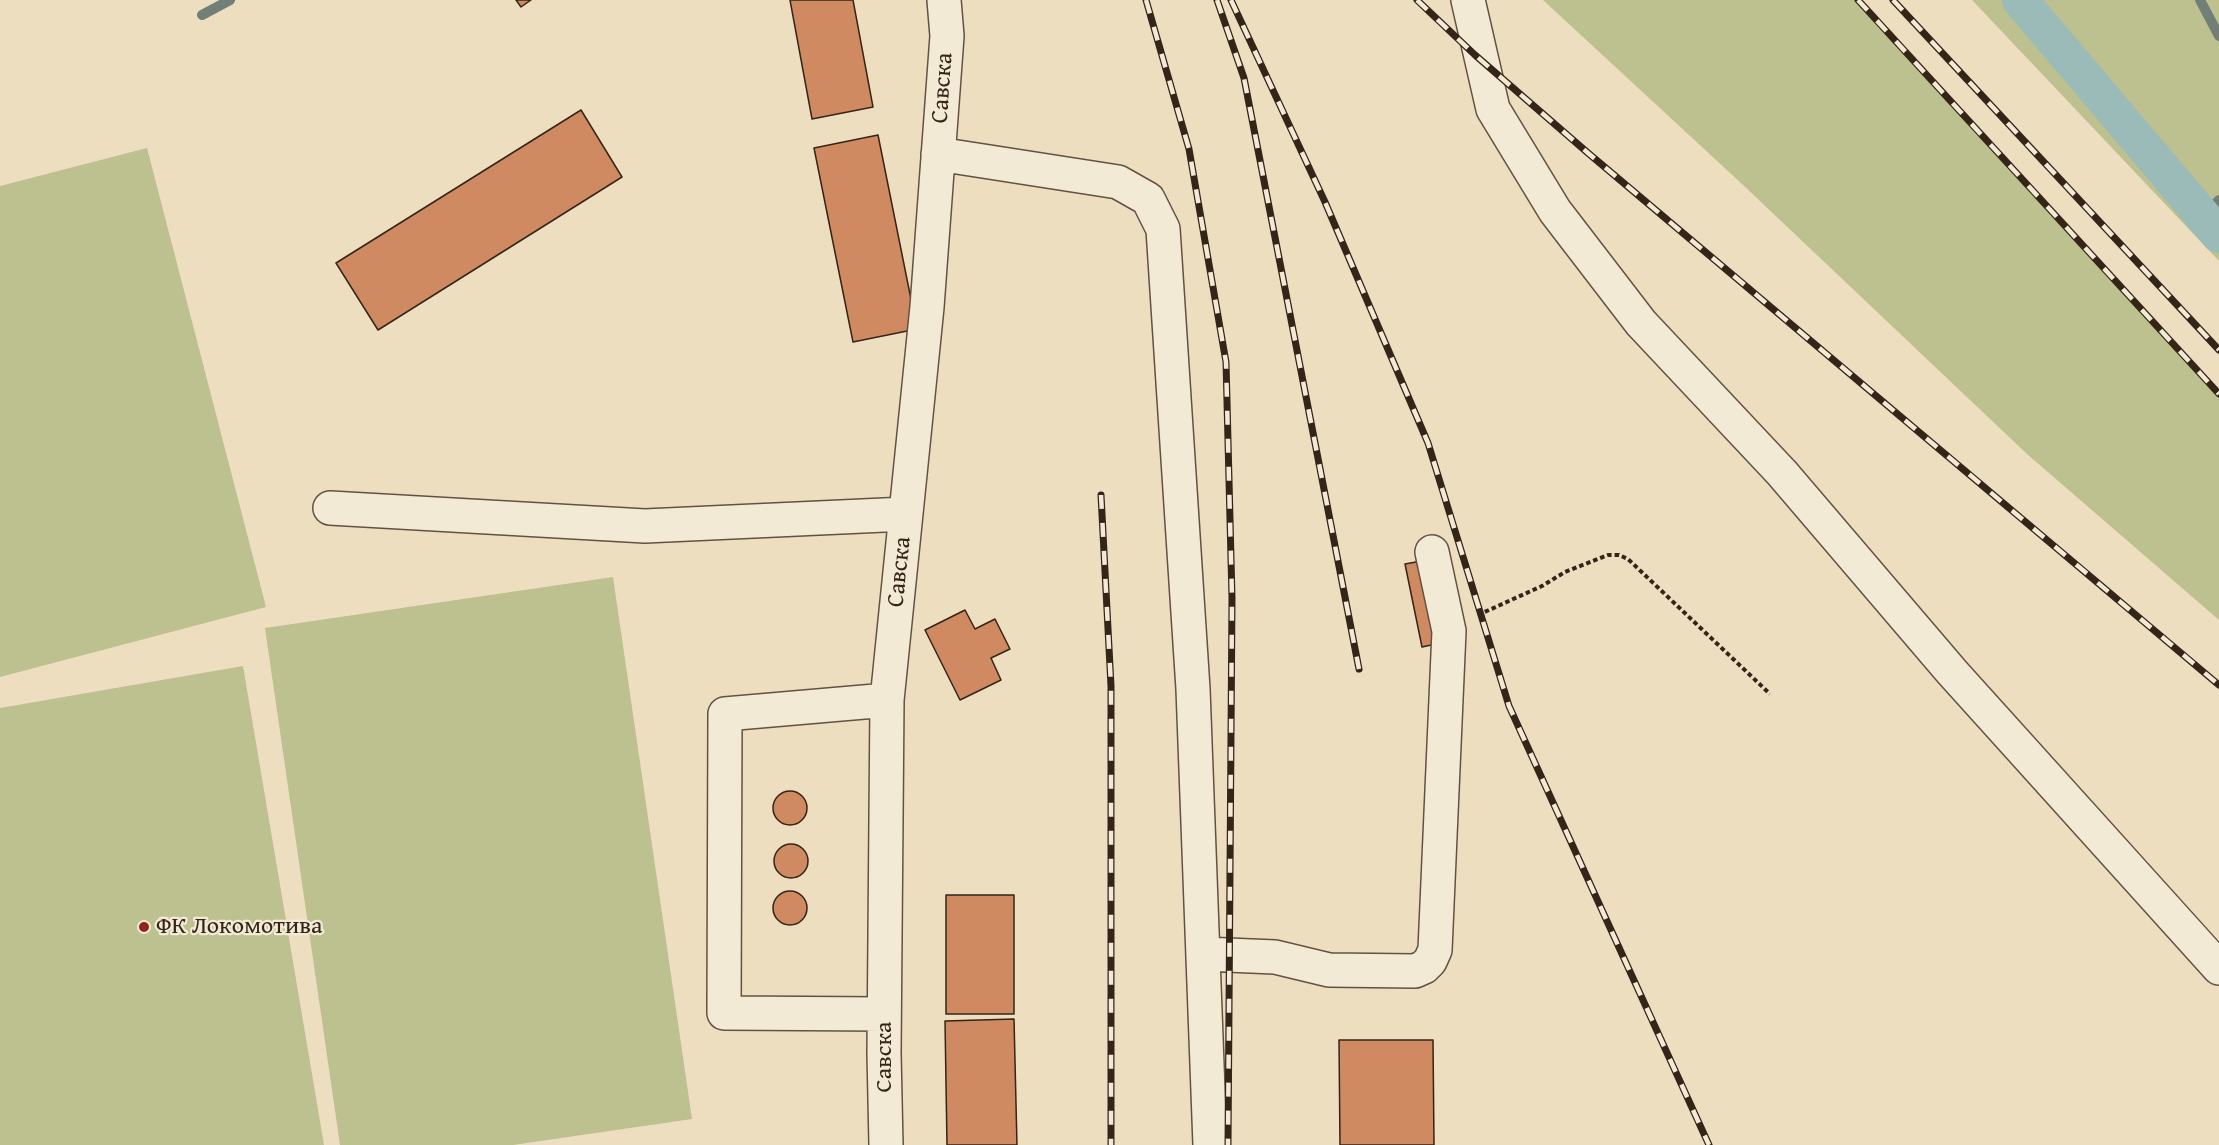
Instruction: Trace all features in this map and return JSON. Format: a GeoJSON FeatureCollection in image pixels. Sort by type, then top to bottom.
{"type":"FeatureCollection","features":[{"type":"Feature","properties":{"kind":"street","name":"Савска"},"geometry":{"type":"LineString","coordinates":[[886,1145],[884,1014],[887,700],[927,307],[947,36],[944,0]]}},
{"type":"Feature","properties":{"kind":"street"},"geometry":{"type":"LineString","coordinates":[[1468,0],[1493,109],[1554,211],[1641,323],[1782,473],[1952,672],[2219,968]]}},
{"type":"Feature","properties":{"kind":"street"},"geometry":{"type":"LineString","coordinates":[[938,154],[1118,182],[1148,200],[1163,229],[1193,689],[1210,1145]]}},
{"type":"Feature","properties":{"kind":"street"},"geometry":{"type":"LineString","coordinates":[[330,508],[645,526],[906,514]]}},
{"type":"Feature","properties":{"kind":"street"},"geometry":{"type":"LineString","coordinates":[[1204,954],[1275,957],[1329,970],[1415,971],[1430,962],[1435,950],[1449,631],[1432,552]]}},
{"type":"Feature","properties":{"kind":"street"},"geometry":{"type":"LineString","coordinates":[[884,1014],[724,1013],[725,714],[887,700]]}},
{"type":"Feature","properties":{"kind":"path"},"geometry":{"type":"LineString","coordinates":[[1449,631],[1475,616],[1542,586],[1565,572],[1608,555],[1619,555],[1628,559],[1770,694]]}},
{"type":"Feature","properties":{"kind":"green space"},"geometry":{"type":"Polygon","coordinates":[[[1543,0],[1858,0],[2219,394],[2219,620],[2027,454],[1742,184],[1543,0]]]}},
{"type":"Feature","properties":{"kind":"green space"},"geometry":{"type":"Polygon","coordinates":[[[1972,0],[2219,0],[2219,261],[1972,0]]]}},
{"type":"Feature","properties":{"kind":"green space"},"geometry":{"type":"Polygon","coordinates":[[[147,148],[266,607],[0,677],[0,186],[147,148]]]}},
{"type":"Feature","properties":{"kind":"green space"},"geometry":{"type":"Polygon","coordinates":[[[613,577],[692,1119],[513,1145],[340,1145],[265,628],[613,577]]]}},
{"type":"Feature","properties":{"kind":"green space","name":"ФК Локомотива"},"geometry":{"type":"Polygon","coordinates":[[[243,666],[324,1145],[0,1145],[0,708],[243,666]]]}},
{"type":"Feature","properties":{"kind":"building"},"geometry":{"type":"Polygon","coordinates":[[[516,0],[531,0],[521,7],[516,0]]]}},
{"type":"Feature","properties":{"kind":"building"},"geometry":{"type":"Polygon","coordinates":[[[790,0],[853,0],[873,107],[812,119],[790,0]]]}},
{"type":"Feature","properties":{"kind":"building"},"geometry":{"type":"Polygon","coordinates":[[[581,110],[622,177],[378,330],[336,263],[581,110]]]}},
{"type":"Feature","properties":{"kind":"building"},"geometry":{"type":"Polygon","coordinates":[[[878,135],[917,329],[853,342],[814,148],[878,135]]]}},
{"type":"Feature","properties":{"kind":"building"},"geometry":{"type":"Polygon","coordinates":[[[1427,560],[1445,642],[1422,647],[1405,564],[1427,560]]]}},
{"type":"Feature","properties":{"kind":"building"},"geometry":{"type":"Polygon","coordinates":[[[965,610],[975,629],[995,619],[1010,649],[991,658],[1001,680],[960,700],[925,630],[965,610]]]}},
{"type":"Feature","properties":{"kind":"building"},"geometry":{"type":"Polygon","coordinates":[[[790,791],[802,796],[807,808],[802,820],[790,825],[778,820],[773,808],[778,796],[790,791]]]}},
{"type":"Feature","properties":{"kind":"building"},"geometry":{"type":"Polygon","coordinates":[[[791,844],[803,849],[808,861],[803,873],[791,878],[779,873],[774,861],[779,849],[791,844]]]}},
{"type":"Feature","properties":{"kind":"building"},"geometry":{"type":"Polygon","coordinates":[[[790,891],[802,896],[807,908],[802,920],[790,925],[778,920],[773,908],[778,896],[790,891]]]}},
{"type":"Feature","properties":{"kind":"building"},"geometry":{"type":"Polygon","coordinates":[[[946,895],[1014,895],[1014,1014],[946,1014],[946,895]]]}},
{"type":"Feature","properties":{"kind":"building"},"geometry":{"type":"Polygon","coordinates":[[[1014,1019],[1017,1145],[947,1145],[945,1021],[1014,1019]]]}},
{"type":"Feature","properties":{"kind":"building"},"geometry":{"type":"Polygon","coordinates":[[[1339,1040],[1433,1040],[1434,1145],[1340,1145],[1339,1040]]]}},
{"type":"Feature","properties":{"kind":"waterway"},"geometry":{"type":"LineString","coordinates":[[202,15],[230,0]]}},
{"type":"Feature","properties":{"kind":"waterway"},"geometry":{"type":"LineString","coordinates":[[2020,0],[2219,235]]}},
{"type":"Feature","properties":{"kind":"waterway"},"geometry":{"type":"LineString","coordinates":[[2200,0],[2219,36]]}},
{"type":"Feature","properties":{"kind":"waterway"},"geometry":{"type":"LineString","coordinates":[[2203,217],[2219,200]]}},
{"type":"Feature","properties":{"kind":"railway"},"geometry":{"type":"LineString","coordinates":[[1146,0],[1189,149],[1226,362],[1232,598],[1228,1145]]}},
{"type":"Feature","properties":{"kind":"railway"},"geometry":{"type":"LineString","coordinates":[[1217,0],[1244,78],[1359,669]]}},
{"type":"Feature","properties":{"kind":"railway"},"geometry":{"type":"LineString","coordinates":[[1231,0],[1325,202],[1428,443],[1509,706],[1709,1145]]}},
{"type":"Feature","properties":{"kind":"railway"},"geometry":{"type":"LineString","coordinates":[[1417,0],[1475,55],[1588,153],[2219,685]]}},
{"type":"Feature","properties":{"kind":"railway"},"geometry":{"type":"LineString","coordinates":[[1858,0],[2219,394]]}},
{"type":"Feature","properties":{"kind":"railway"},"geometry":{"type":"LineString","coordinates":[[1893,0],[2219,350]]}},
{"type":"Feature","properties":{"kind":"railway"},"geometry":{"type":"LineString","coordinates":[[1101,495],[1111,686],[1111,1145]]}},
{"type":"Feature","properties":{"kind":"place","name":"ФК Локомотива"},"geometry":{"type":"Point","coordinates":[144,927]}}]}
